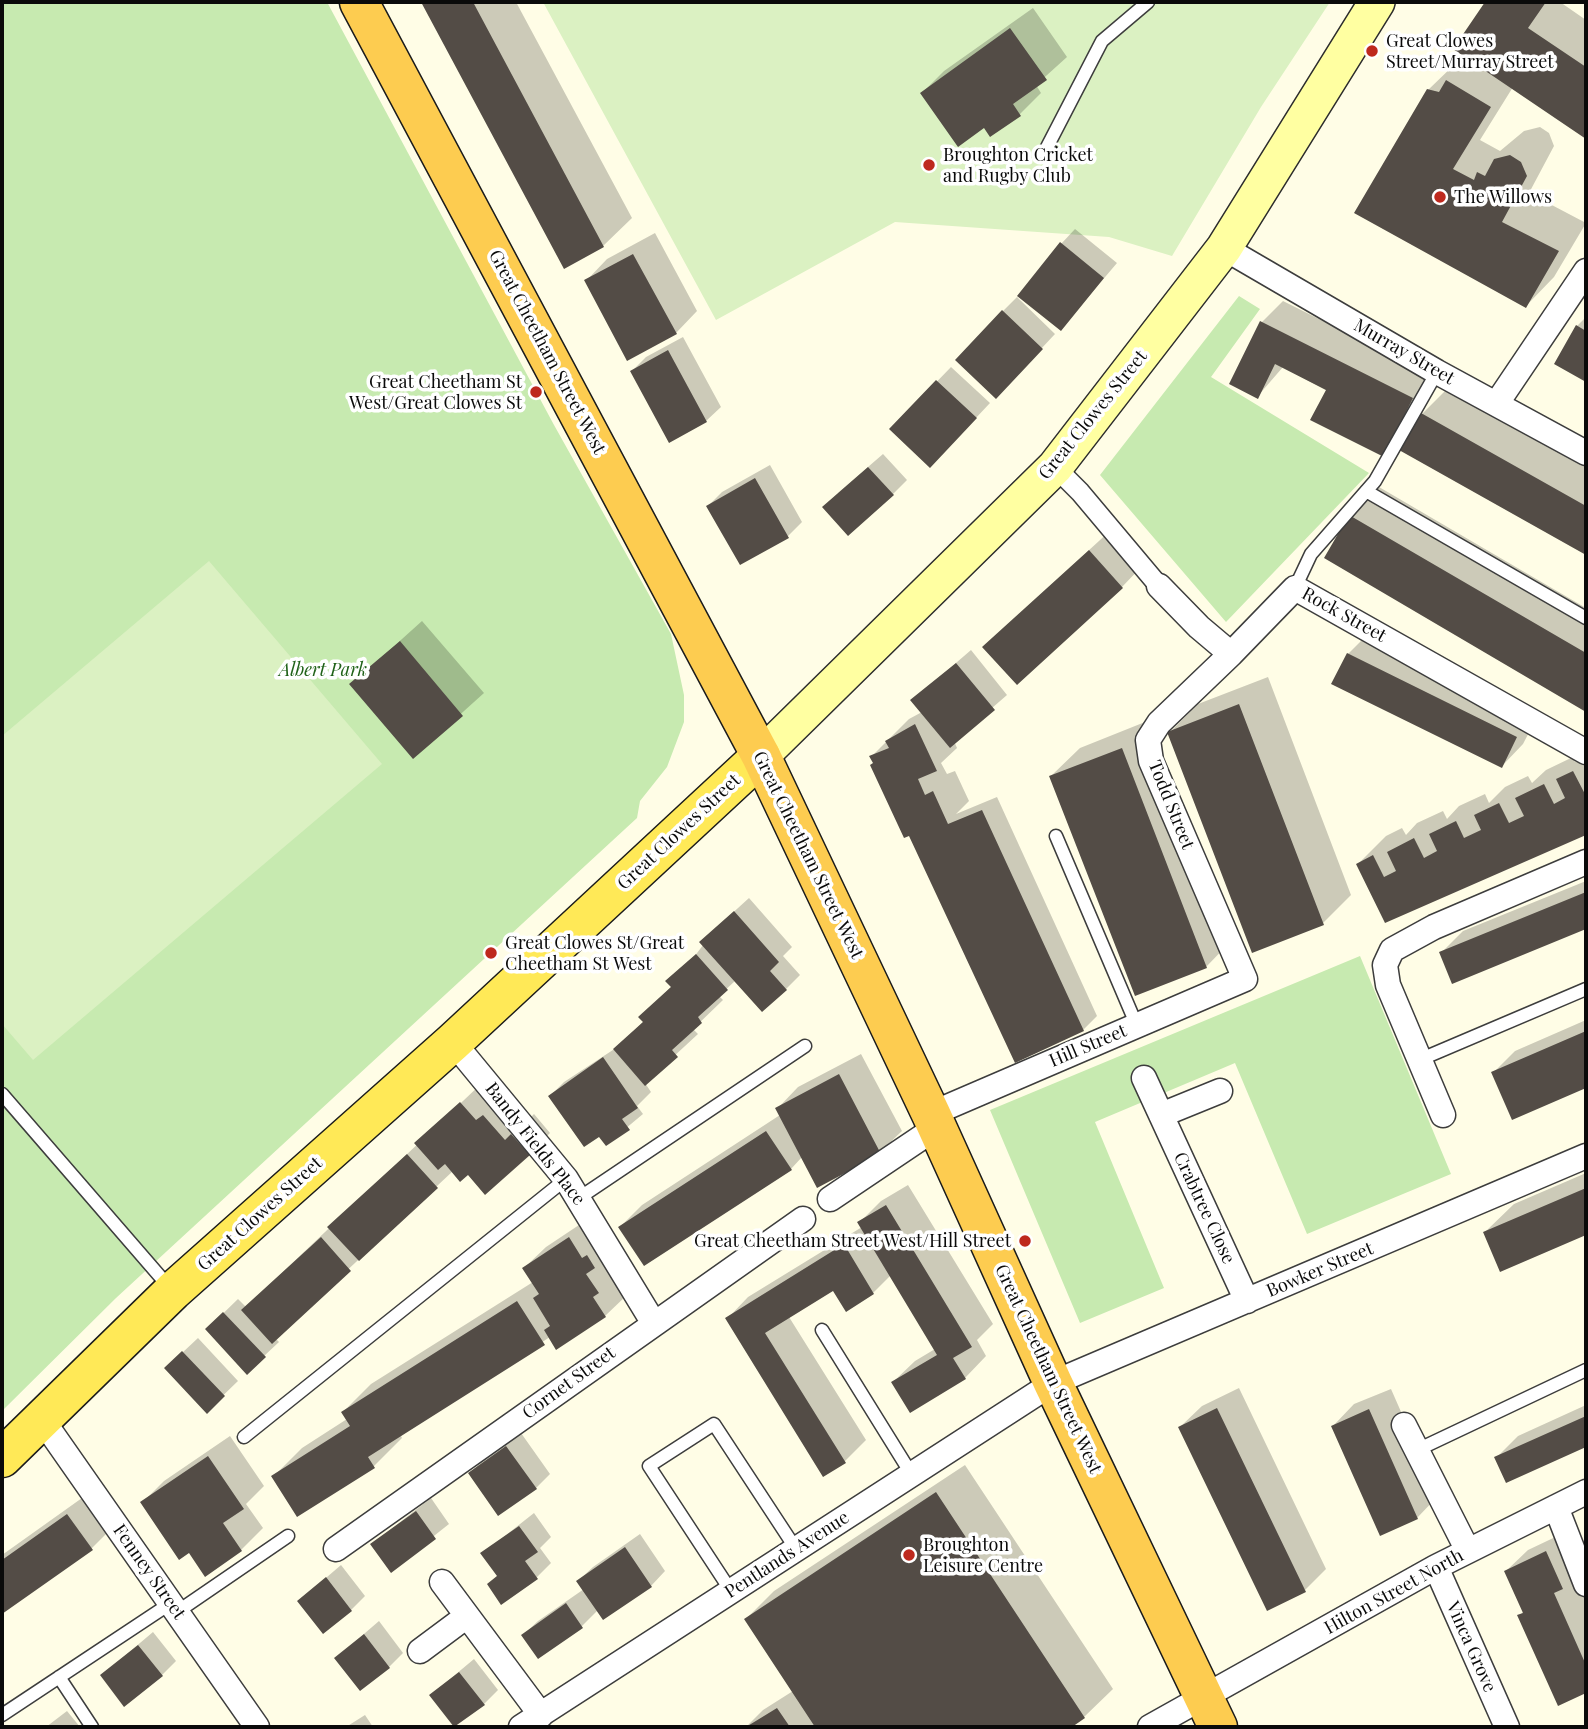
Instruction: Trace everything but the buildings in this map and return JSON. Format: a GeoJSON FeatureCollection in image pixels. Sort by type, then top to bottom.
{"type":"FeatureCollection","features":[{"type":"Feature","properties":{"kind":"highway","name":"Great Cheetham Street West"},"geometry":{"type":"LineString","coordinates":[[359,2],[761,756],[934,1120],[1053,1383],[1211,1712]]}},
{"type":"Feature","properties":{"kind":"main road","name":"Great Clowes Street"},"geometry":{"type":"LineString","coordinates":[[2,1458],[173,1291],[453,1042],[761,756],[1055,467],[1224,248],[1377,2]]}},
{"type":"Feature","properties":{"kind":"street","name":"Murray Street"},"geometry":{"type":"LineString","coordinates":[[1224,248],[1437,372],[1586,453]]}},
{"type":"Feature","properties":{"kind":"street"},"geometry":{"type":"LineString","coordinates":[[1497,403],[1586,271]]}},
{"type":"Feature","properties":{"kind":"street"},"geometry":{"type":"LineString","coordinates":[[1055,467],[1080,492],[1159,586],[1199,627],[1231,653]]}},
{"type":"Feature","properties":{"kind":"street","name":"Rock Street"},"geometry":{"type":"LineString","coordinates":[[1231,653],[1295,588],[1586,752]]}},
{"type":"Feature","properties":{"kind":"street","name":"Todd Street"},"geometry":{"type":"LineString","coordinates":[[1231,653],[1159,723],[1149,740],[1151,761],[1245,979]]}},
{"type":"Feature","properties":{"kind":"street"},"geometry":{"type":"LineString","coordinates":[[1443,1115],[1388,985],[1385,965],[1392,950],[1434,927],[1586,862]]}},
{"type":"Feature","properties":{"kind":"street","name":"Hill Street"},"geometry":{"type":"LineString","coordinates":[[934,1120],[1245,979]]}},
{"type":"Feature","properties":{"kind":"street","name":"Bandy Fields Place"},"geometry":{"type":"LineString","coordinates":[[453,1042],[573,1188],[653,1322]]}},
{"type":"Feature","properties":{"kind":"street","name":"Crabtree Close"},"geometry":{"type":"LineString","coordinates":[[1144,1078],[1247,1301]]}},
{"type":"Feature","properties":{"kind":"street"},"geometry":{"type":"LineString","coordinates":[[1161,1115],[1220,1091]]}},
{"type":"Feature","properties":{"kind":"street"},"geometry":{"type":"LineString","coordinates":[[830,1199],[934,1120]]}},
{"type":"Feature","properties":{"kind":"street","name":"Bowker Street"},"geometry":{"type":"LineString","coordinates":[[1053,1383],[1586,1156]]}},
{"type":"Feature","properties":{"kind":"street","name":"Cornet Street"},"geometry":{"type":"LineString","coordinates":[[337,1549],[653,1322],[803,1219]]}},
{"type":"Feature","properties":{"kind":"street","name":"Pentlands Avenue"},"geometry":{"type":"LineString","coordinates":[[531,1721],[1053,1383]]}},
{"type":"Feature","properties":{"kind":"street","name":"Fenney Street"},"geometry":{"type":"LineString","coordinates":[[41,1418],[257,1727]]}},
{"type":"Feature","properties":{"kind":"street"},"geometry":{"type":"LineString","coordinates":[[1404,1425],[1468,1551]]}},
{"type":"Feature","properties":{"kind":"street","name":"Hilton Street North"},"geometry":{"type":"LineString","coordinates":[[1150,1727],[1211,1712],[1436,1567],[1586,1492]]}},
{"type":"Feature","properties":{"kind":"street"},"geometry":{"type":"LineString","coordinates":[[1556,1507],[1586,1584]]}},
{"type":"Feature","properties":{"kind":"street","name":"Vinca Grove"},"geometry":{"type":"LineString","coordinates":[[1436,1567],[1507,1727]]}},
{"type":"Feature","properties":{"kind":"street"},"geometry":{"type":"LineString","coordinates":[[442,1581],[467,1616],[531,1721]]}},
{"type":"Feature","properties":{"kind":"street"},"geometry":{"type":"LineString","coordinates":[[420,1651],[467,1616]]}},
{"type":"Feature","properties":{"kind":"lane"},"geometry":{"type":"LineString","coordinates":[[1044,153],[1102,41],[1148,2]]}},
{"type":"Feature","properties":{"kind":"lane"},"geometry":{"type":"LineString","coordinates":[[1295,588],[1311,554],[1375,481],[1437,372]]}},
{"type":"Feature","properties":{"kind":"lane"},"geometry":{"type":"LineString","coordinates":[[1366,491],[1586,618]]}},
{"type":"Feature","properties":{"kind":"lane"},"geometry":{"type":"LineString","coordinates":[[1056,836],[1137,1026]]}},
{"type":"Feature","properties":{"kind":"lane"},"geometry":{"type":"LineString","coordinates":[[1419,1060],[1586,989]]}},
{"type":"Feature","properties":{"kind":"lane"},"geometry":{"type":"LineString","coordinates":[[244,1437],[573,1188],[805,1046]]}},
{"type":"Feature","properties":{"kind":"lane"},"geometry":{"type":"LineString","coordinates":[[2,1094],[173,1291]]}},
{"type":"Feature","properties":{"kind":"lane"},"geometry":{"type":"LineString","coordinates":[[822,1331],[912,1475]]}},
{"type":"Feature","properties":{"kind":"lane"},"geometry":{"type":"LineString","coordinates":[[1417,1450],[1586,1370]]}},
{"type":"Feature","properties":{"kind":"lane"},"geometry":{"type":"LineString","coordinates":[[732,1591],[649,1466],[714,1424],[796,1549]]}},
{"type":"Feature","properties":{"kind":"lane"},"geometry":{"type":"LineString","coordinates":[[2,1715],[288,1536]]}},
{"type":"Feature","properties":{"kind":"lane"},"geometry":{"type":"LineString","coordinates":[[59,1677],[92,1727]]}},
{"type":"Feature","properties":{"kind":"green space","name":"Albert Park"},"geometry":{"type":"Polygon","coordinates":[[[2,2],[327,2],[554,425],[671,634],[684,695],[684,722],[667,767],[640,801],[637,818],[116,1298],[3,1410],[2,2]]]}},
{"type":"Feature","properties":{"kind":"green space","name":"Broughton Cricket and Rugby Club"},"geometry":{"type":"Polygon","coordinates":[[[543,2],[1330,2],[1261,107],[1172,256],[1109,237],[895,222],[716,320],[543,2]]]}},
{"type":"Feature","properties":{"kind":"green space"},"geometry":{"type":"Polygon","coordinates":[[[1239,296],[1260,309],[1211,377],[1369,473],[1226,622],[1100,475],[1239,296]]]}},
{"type":"Feature","properties":{"kind":"green space"},"geometry":{"type":"Polygon","coordinates":[[[209,561],[382,764],[33,1060],[2,1024],[2,736],[209,561]]]}},
{"type":"Feature","properties":{"kind":"green space"},"geometry":{"type":"Polygon","coordinates":[[[1360,956],[1451,1174],[1307,1234],[1235,1063],[1095,1122],[1164,1288],[1080,1323],[990,1110],[1360,956]]]}},
{"type":"Feature","properties":{"kind":"place","name":"Great Clowes Street/Murray Street"},"geometry":{"type":"Point","coordinates":[1372,51]}},
{"type":"Feature","properties":{"kind":"place","name":"Broughton Cricket and Rugby Club"},"geometry":{"type":"Point","coordinates":[929,165]}},
{"type":"Feature","properties":{"kind":"place","name":"The Willows"},"geometry":{"type":"Point","coordinates":[1440,197]}},
{"type":"Feature","properties":{"kind":"place","name":"Great Cheetham St West/Great Clowes St"},"geometry":{"type":"Point","coordinates":[536,392]}},
{"type":"Feature","properties":{"kind":"place","name":"Great Clowes St/Great Cheetham St West"},"geometry":{"type":"Point","coordinates":[491,953]}},
{"type":"Feature","properties":{"kind":"place","name":"Great Cheetham Street West/Hill Street"},"geometry":{"type":"Point","coordinates":[1025,1241]}},
{"type":"Feature","properties":{"kind":"place","name":"Broughton Leisure Centre"},"geometry":{"type":"Point","coordinates":[909,1555]}}]}
